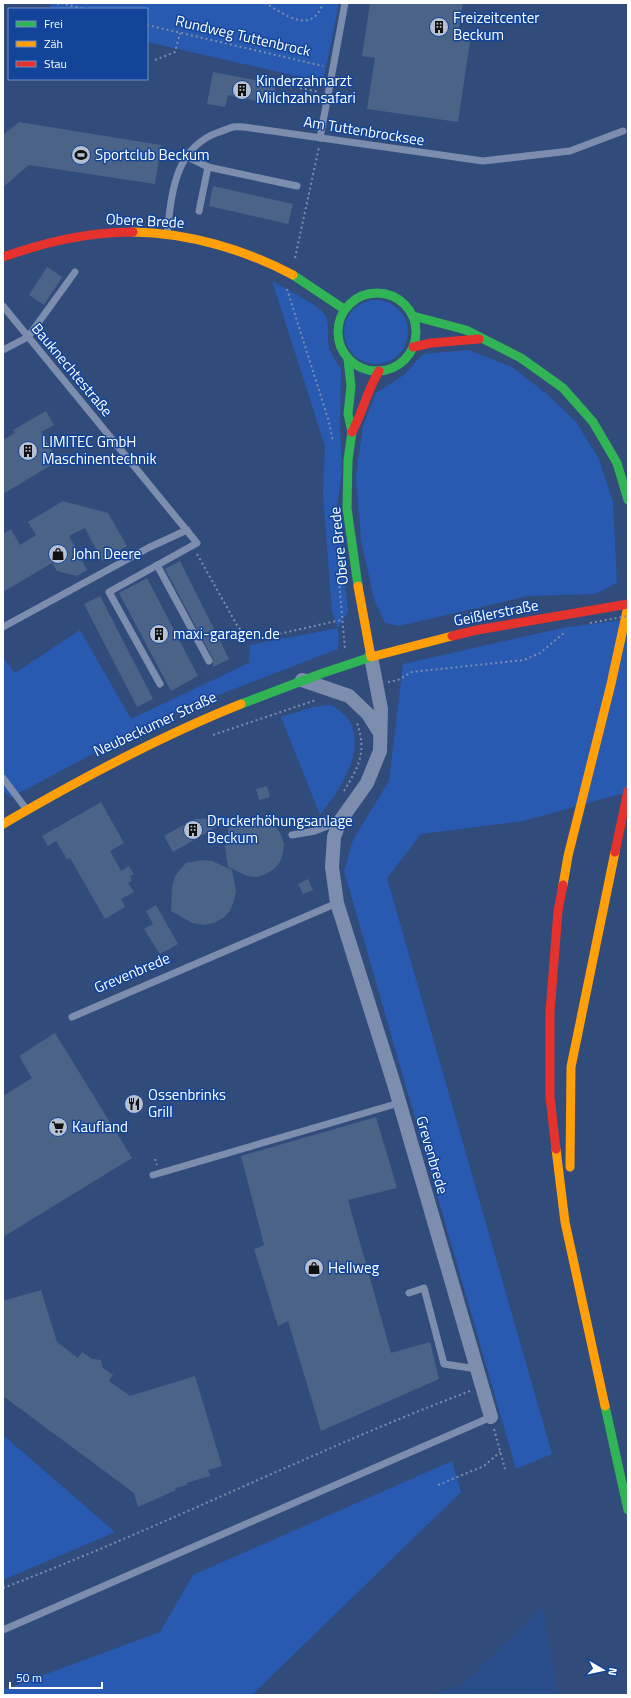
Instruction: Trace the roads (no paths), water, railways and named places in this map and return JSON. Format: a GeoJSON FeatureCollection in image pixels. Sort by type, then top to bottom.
{"type":"FeatureCollection","features":[{"type":"Feature","properties":{"kind":"main road","name":"Obere Brede"},"geometry":{"type":"LineString","coordinates":[[3,257],[24,248],[59,238],[91,233],[125,231],[167,233],[206,241],[247,255],[291,274],[344,310]]}},
{"type":"Feature","properties":{"kind":"main road"},"geometry":{"type":"LineString","coordinates":[[414,316],[416,337],[413,347],[407,357],[399,365],[389,370],[379,371],[356,366],[348,359],[338,340],[337,329],[339,319],[351,302],[360,296],[381,292],[400,300],[414,316],[466,330],[521,358],[563,388],[593,422],[617,463],[628,500]]}},
{"type":"Feature","properties":{"kind":"main road"},"geometry":{"type":"LineString","coordinates":[[413,347],[431,342],[482,339]]}},
{"type":"Feature","properties":{"kind":"main road","name":"Obere Brede"},"geometry":{"type":"LineString","coordinates":[[348,359],[351,386],[348,414],[352,432],[348,460],[347,508],[360,611],[371,657]]}},
{"type":"Feature","properties":{"kind":"main road","name":"Obere Brede"},"geometry":{"type":"LineString","coordinates":[[352,432],[362,414],[371,384],[379,371]]}},
{"type":"Feature","properties":{"kind":"main road"},"geometry":{"type":"LineString","coordinates":[[628,605],[611,684],[568,856],[558,911],[550,1012],[550,1097],[565,1222],[628,1510]]}},
{"type":"Feature","properties":{"kind":"main road","name":"Geißlerstraße"},"geometry":{"type":"LineString","coordinates":[[371,657],[477,630],[592,609],[628,605]]}},
{"type":"Feature","properties":{"kind":"main road","name":"Neubeckumer Straße"},"geometry":{"type":"LineString","coordinates":[[3,824],[93,772],[156,740],[215,714],[302,680],[371,657]]}},
{"type":"Feature","properties":{"kind":"main road"},"geometry":{"type":"LineString","coordinates":[[565,1222],[570,1169],[571,1067],[596,938],[628,791]]}},
{"type":"Feature","properties":{"kind":"street","name":"Grevenbrede"},"geometry":{"type":"LineString","coordinates":[[371,657],[381,709],[380,751],[367,783],[340,821],[334,837],[332,867],[337,903],[399,1103],[490,1417]]}},
{"type":"Feature","properties":{"kind":"street"},"geometry":{"type":"LineString","coordinates":[[302,680],[349,696],[368,714],[381,734]]}},
{"type":"Feature","properties":{"kind":"lane"},"geometry":{"type":"LineString","coordinates":[[320,138],[345,3]]}},
{"type":"Feature","properties":{"kind":"lane","name":"Am Tuttenbrocksee"},"geometry":{"type":"LineString","coordinates":[[167,233],[177,173],[186,156],[207,137],[233,127],[258,129],[483,161],[570,151],[623,131]]}},
{"type":"Feature","properties":{"kind":"lane"},"geometry":{"type":"LineString","coordinates":[[186,156],[208,167],[297,186]]}},
{"type":"Feature","properties":{"kind":"lane"},"geometry":{"type":"LineString","coordinates":[[199,211],[208,167]]}},
{"type":"Feature","properties":{"kind":"lane"},"geometry":{"type":"LineString","coordinates":[[3,350],[28,337],[75,272]]}},
{"type":"Feature","properties":{"kind":"lane","name":"Bauknechtestraße"},"geometry":{"type":"LineString","coordinates":[[3,306],[198,543],[157,565]]}},
{"type":"Feature","properties":{"kind":"lane"},"geometry":{"type":"LineString","coordinates":[[3,627],[148,548],[187,530]]}},
{"type":"Feature","properties":{"kind":"lane"},"geometry":{"type":"LineString","coordinates":[[160,684],[109,592],[157,565],[209,661]]}},
{"type":"Feature","properties":{"kind":"lane"},"geometry":{"type":"LineString","coordinates":[[3,778],[27,810]]}},
{"type":"Feature","properties":{"kind":"lane"},"geometry":{"type":"LineString","coordinates":[[292,835],[315,831],[340,821]]}},
{"type":"Feature","properties":{"kind":"lane","name":"Grevenbrede"},"geometry":{"type":"LineString","coordinates":[[72,1017],[337,903]]}},
{"type":"Feature","properties":{"kind":"lane"},"geometry":{"type":"LineString","coordinates":[[153,1175],[399,1103]]}},
{"type":"Feature","properties":{"kind":"lane"},"geometry":{"type":"LineString","coordinates":[[409,1293],[424,1288],[444,1364],[477,1369]]}},
{"type":"Feature","properties":{"kind":"lane"},"geometry":{"type":"LineString","coordinates":[[3,1630],[490,1417]]}},
{"type":"Feature","properties":{"kind":"place","name":"Freizeitcenter Beckum"},"geometry":{"type":"Point","coordinates":[439,27]}},
{"type":"Feature","properties":{"kind":"place","name":"Kinderzahnarzt Milchzahnsafari"},"geometry":{"type":"Point","coordinates":[242,90]}},
{"type":"Feature","properties":{"kind":"place","name":"Sportclub Beckum"},"geometry":{"type":"Point","coordinates":[81,155]}},
{"type":"Feature","properties":{"kind":"place","name":"LIMITEC GmbH Maschinentechnik"},"geometry":{"type":"Point","coordinates":[28,451]}},
{"type":"Feature","properties":{"kind":"place","name":"John Deere"},"geometry":{"type":"Point","coordinates":[58,554]}},
{"type":"Feature","properties":{"kind":"place","name":"maxi-garagen.de"},"geometry":{"type":"Point","coordinates":[159,634]}},
{"type":"Feature","properties":{"kind":"place","name":"Druckerhöhungsanlage Beckum"},"geometry":{"type":"Point","coordinates":[193,830]}},
{"type":"Feature","properties":{"kind":"place","name":"Ossenbrinks Grill"},"geometry":{"type":"Point","coordinates":[134,1104]}},
{"type":"Feature","properties":{"kind":"place","name":"Kaufland"},"geometry":{"type":"Point","coordinates":[58,1127]}},
{"type":"Feature","properties":{"kind":"place","name":"Hellweg"},"geometry":{"type":"Point","coordinates":[314,1268]}}]}
